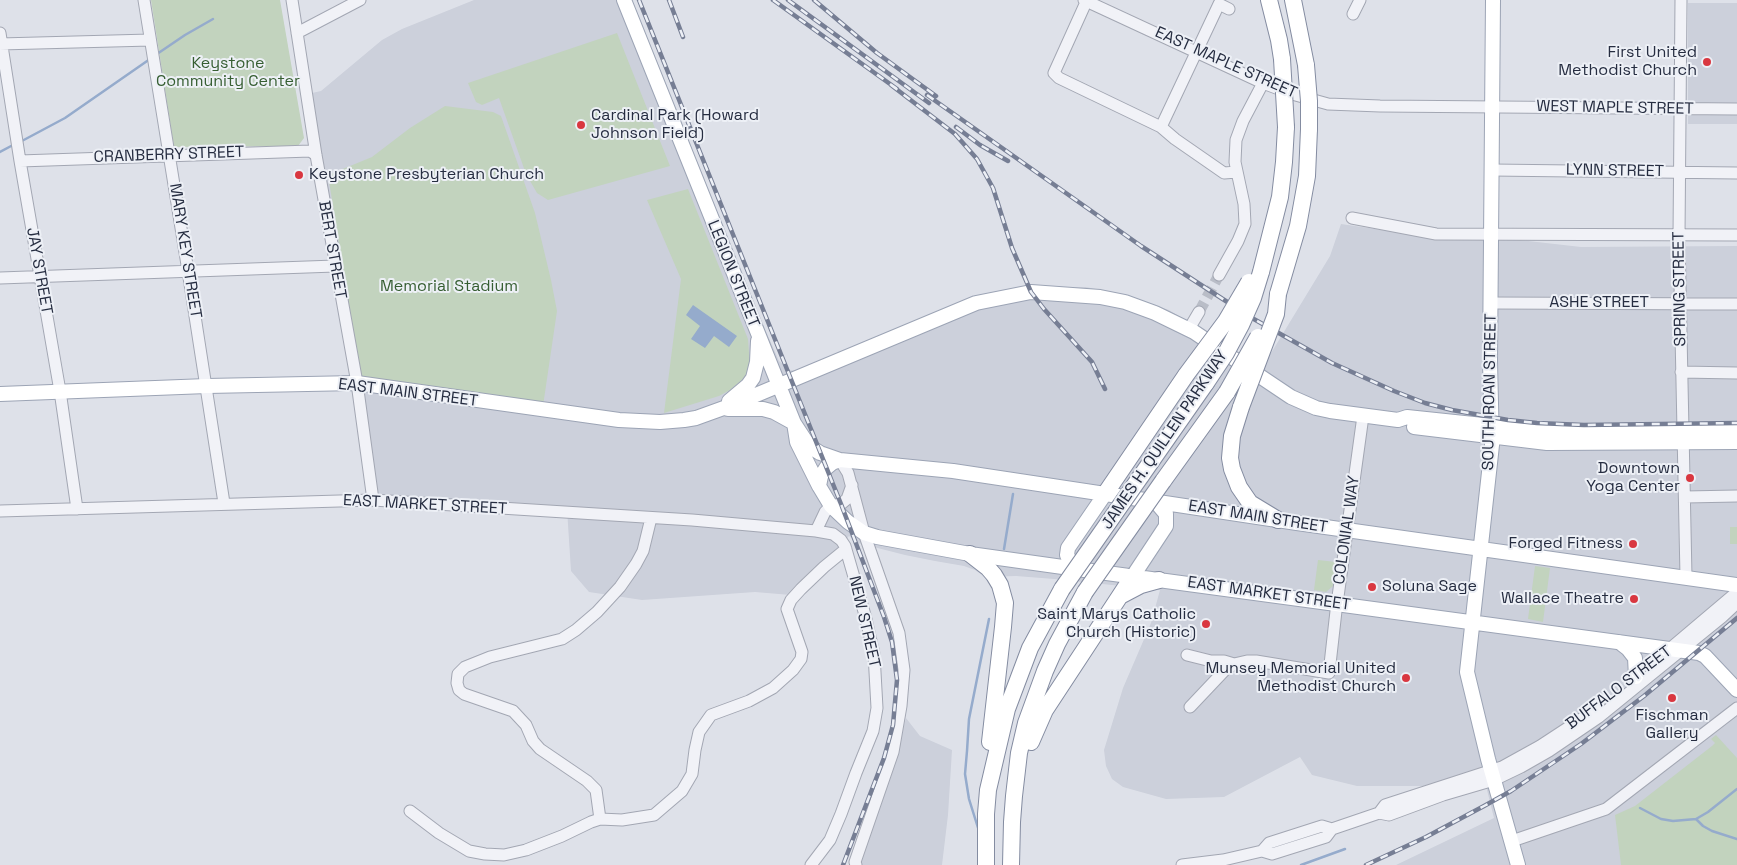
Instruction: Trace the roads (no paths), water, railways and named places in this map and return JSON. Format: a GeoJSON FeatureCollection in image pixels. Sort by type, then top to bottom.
{"type":"FeatureCollection","features":[{"type":"Feature","properties":{"kind":"highway"},"geometry":{"type":"LineString","coordinates":[[1104,494],[1231,313],[1257,273],[1269,244],[1282,177],[1286,127],[1282,59],[1269,0]]}},
{"type":"Feature","properties":{"kind":"highway","name":"JAMES H. QUILLEN PARKWAY"},"geometry":{"type":"LineString","coordinates":[[1011,860],[1012,822],[1020,753],[1034,698],[1057,644],[1085,592],[1227,392],[1256,342],[1280,288],[1299,219],[1307,176],[1309,101],[1306,66],[1293,0]]}},
{"type":"Feature","properties":{"kind":"highway","name":"JAMES H. QUILLEN PARKWAY"},"geometry":{"type":"LineString","coordinates":[[986,862],[988,790],[1000,734],[1030,648],[1062,589],[1226,353],[1253,298],[1257,273]]}},
{"type":"Feature","properties":{"kind":"highway"},"geometry":{"type":"LineString","coordinates":[[1278,520],[1250,503],[1239,487],[1230,458],[1231,441],[1276,314],[1280,288]]}},
{"type":"Feature","properties":{"kind":"highway"},"geometry":{"type":"LineString","coordinates":[[970,554],[994,575],[1000,585],[1005,603],[986,771],[988,790]]}},
{"type":"Feature","properties":{"kind":"highway"},"geometry":{"type":"LineString","coordinates":[[1018,776],[1038,723],[1045,710],[1133,576]]}},
{"type":"Feature","properties":{"kind":"highway"},"geometry":{"type":"LineString","coordinates":[[1119,598],[1132,588],[1159,580]]}},
{"type":"Feature","properties":{"kind":"main road","name":"LEGION STREET"},"geometry":{"type":"LineString","coordinates":[[624,0],[794,423],[797,442],[831,506],[848,522],[864,533]]}},
{"type":"Feature","properties":{"kind":"main road","name":"SOUTH ROAN STREET"},"geometry":{"type":"LineString","coordinates":[[1493,0],[1490,303],[1492,432],[1468,675],[1492,775],[1518,865]]}},
{"type":"Feature","properties":{"kind":"main road","name":"EAST MAIN STREET"},"geometry":{"type":"LineString","coordinates":[[0,394],[206,386],[356,383],[620,420],[660,422],[684,420],[719,409],[976,303],[1024,293],[1112,299],[1155,312],[1190,330],[1299,401],[1330,412],[1398,420],[1406,425],[1492,432],[1561,443],[1684,437]]}},
{"type":"Feature","properties":{"kind":"main road"},"geometry":{"type":"LineString","coordinates":[[719,409],[748,385],[753,378],[757,362],[758,337]]}},
{"type":"Feature","properties":{"kind":"main road"},"geometry":{"type":"LineString","coordinates":[[719,409],[769,409],[794,423]]}},
{"type":"Feature","properties":{"kind":"main road","name":"EAST MAIN STREET"},"geometry":{"type":"LineString","coordinates":[[794,423],[809,446],[820,454],[840,460],[953,471],[1278,520],[1737,585]]}},
{"type":"Feature","properties":{"kind":"main road"},"geometry":{"type":"LineString","coordinates":[[1684,437],[1737,431]]}},
{"type":"Feature","properties":{"kind":"main road"},"geometry":{"type":"LineString","coordinates":[[1684,437],[1737,442]]}},
{"type":"Feature","properties":{"kind":"main road"},"geometry":{"type":"LineString","coordinates":[[819,486],[821,476],[826,468],[840,460]]}},
{"type":"Feature","properties":{"kind":"main road"},"geometry":{"type":"LineString","coordinates":[[1077,569],[1067,555],[1068,548],[1104,494]]}},
{"type":"Feature","properties":{"kind":"main road"},"geometry":{"type":"LineString","coordinates":[[1133,576],[1166,526],[1166,514],[1155,501]]}},
{"type":"Feature","properties":{"kind":"main road","name":"EAST MARKET STREET"},"geometry":{"type":"LineString","coordinates":[[864,533],[970,554],[1699,653],[1705,656],[1737,690]]}},
{"type":"Feature","properties":{"kind":"main road"},"geometry":{"type":"LineString","coordinates":[[1618,642],[1628,649],[1635,658],[1636,677]]}},
{"type":"Feature","properties":{"kind":"street","name":"MARY KEY STREET"},"geometry":{"type":"LineString","coordinates":[[144,0],[224,503]]}},
{"type":"Feature","properties":{"kind":"street","name":"BERT STREET"},"geometry":{"type":"LineString","coordinates":[[292,0],[316,155],[356,383],[373,500]]}},
{"type":"Feature","properties":{"kind":"street"},"geometry":{"type":"LineString","coordinates":[[297,33],[360,0]]}},
{"type":"Feature","properties":{"kind":"street"},"geometry":{"type":"LineString","coordinates":[[1086,0],[1054,73],[1059,78],[1161,127],[1224,173],[1237,172]]}},
{"type":"Feature","properties":{"kind":"street","name":"EAST MAPLE STREET"},"geometry":{"type":"LineString","coordinates":[[1086,0],[1263,83],[1292,94],[1328,104],[1493,106]]}},
{"type":"Feature","properties":{"kind":"street"},"geometry":{"type":"LineString","coordinates":[[1353,14],[1360,0]]}},
{"type":"Feature","properties":{"kind":"street","name":"SPRING STREET"},"geometry":{"type":"LineString","coordinates":[[1681,0],[1679,236],[1686,577]]}},
{"type":"Feature","properties":{"kind":"street"},"geometry":{"type":"LineString","coordinates":[[1161,127],[1220,4],[1229,9]]}},
{"type":"Feature","properties":{"kind":"street"},"geometry":{"type":"LineString","coordinates":[[1,40],[150,40]]}},
{"type":"Feature","properties":{"kind":"street","name":"JAY STREET"},"geometry":{"type":"LineString","coordinates":[[1,40],[60,391],[77,509]]}},
{"type":"Feature","properties":{"kind":"street"},"geometry":{"type":"LineString","coordinates":[[1219,275],[1238,241],[1244,224],[1244,204],[1235,162],[1236,140],[1263,83]]}},
{"type":"Feature","properties":{"kind":"street","name":"WEST MAPLE STREET"},"geometry":{"type":"LineString","coordinates":[[1493,106],[1737,109]]}},
{"type":"Feature","properties":{"kind":"street","name":"CRANBERRY STREET"},"geometry":{"type":"LineString","coordinates":[[20,161],[310,151],[316,155]]}},
{"type":"Feature","properties":{"kind":"street","name":"LYNN STREET"},"geometry":{"type":"LineString","coordinates":[[1492,170],[1737,173]]}},
{"type":"Feature","properties":{"kind":"street"},"geometry":{"type":"LineString","coordinates":[[1352,218],[1436,234],[1737,235]]}},
{"type":"Feature","properties":{"kind":"street"},"geometry":{"type":"LineString","coordinates":[[0,278],[335,266]]}},
{"type":"Feature","properties":{"kind":"street","name":"ASHE STREET"},"geometry":{"type":"LineString","coordinates":[[1490,303],[1737,304]]}},
{"type":"Feature","properties":{"kind":"street"},"geometry":{"type":"LineString","coordinates":[[1190,330],[1198,312]]}},
{"type":"Feature","properties":{"kind":"street"},"geometry":{"type":"LineString","coordinates":[[1681,372],[1737,373]]}},
{"type":"Feature","properties":{"kind":"street","name":"COLONIAL WAY"},"geometry":{"type":"LineString","coordinates":[[1234,664],[1256,661],[1329,673],[1362,416]]}},
{"type":"Feature","properties":{"kind":"street"},"geometry":{"type":"LineString","coordinates":[[840,460],[848,473],[864,533],[899,632],[904,670],[901,706],[893,752],[855,863]]}},
{"type":"Feature","properties":{"kind":"street"},"geometry":{"type":"LineString","coordinates":[[410,810],[452,842],[470,851],[504,855],[526,850],[591,822],[654,815],[682,791],[692,774],[699,732],[711,715],[749,701],[773,688],[793,670],[801,659],[802,652],[787,609],[801,589],[846,549],[841,540],[833,534],[818,531],[825,512],[831,506],[841,504],[847,499],[852,485]]}},
{"type":"Feature","properties":{"kind":"street"},"geometry":{"type":"LineString","coordinates":[[1685,498],[1737,496]]}},
{"type":"Feature","properties":{"kind":"street","name":"EAST MARKET STREET"},"geometry":{"type":"LineString","coordinates":[[0,511],[373,500],[818,531]]}},
{"type":"Feature","properties":{"kind":"street"},"geometry":{"type":"LineString","coordinates":[[600,820],[596,790],[587,781],[540,749],[533,741],[526,725],[513,711],[464,694],[459,690],[457,683],[458,674],[465,667],[490,657],[562,639],[576,630],[608,599],[636,564],[643,551],[651,518]]}},
{"type":"Feature","properties":{"kind":"street","name":"NEW STREET"},"geometry":{"type":"LineString","coordinates":[[811,865],[830,840],[874,731],[878,708],[874,654],[846,549]]}},
{"type":"Feature","properties":{"kind":"street","name":"BUFFALO STREET"},"geometry":{"type":"LineString","coordinates":[[1492,775],[1538,758],[1624,697],[1737,592]]}},
{"type":"Feature","properties":{"kind":"street","name":"BUFFALO STREET"},"geometry":{"type":"LineString","coordinates":[[1492,775],[1591,713],[1636,677],[1737,603]]}},
{"type":"Feature","properties":{"kind":"street"},"geometry":{"type":"LineString","coordinates":[[1187,655],[1234,664]]}},
{"type":"Feature","properties":{"kind":"street"},"geometry":{"type":"LineString","coordinates":[[1190,707],[1225,670],[1234,664]]}},
{"type":"Feature","properties":{"kind":"street"},"geometry":{"type":"LineString","coordinates":[[1512,841],[1606,809],[1737,708]]}},
{"type":"Feature","properties":{"kind":"street"},"geometry":{"type":"LineString","coordinates":[[1182,865],[1222,860],[1262,851],[1272,854],[1326,837],[1332,829],[1379,813],[1389,815],[1492,775]]}},
{"type":"Feature","properties":{"kind":"water"},"geometry":{"type":"Polygon","coordinates":[[[693,305],[737,336],[729,347],[714,336],[705,348],[691,339],[700,326],[686,315],[693,305]]]}},
{"type":"Feature","properties":{"kind":"waterway"},"geometry":{"type":"LineString","coordinates":[[157,54],[213,19]]}},
{"type":"Feature","properties":{"kind":"waterway"},"geometry":{"type":"LineString","coordinates":[[20,142],[65,118],[150,59]]}},
{"type":"Feature","properties":{"kind":"waterway"},"geometry":{"type":"LineString","coordinates":[[0,152],[13,145]]}},
{"type":"Feature","properties":{"kind":"waterway"},"geometry":{"type":"LineString","coordinates":[[1004,549],[1013,494]]}},
{"type":"Feature","properties":{"kind":"waterway"},"geometry":{"type":"LineString","coordinates":[[979,831],[969,799],[965,774],[969,719],[989,619]]}},
{"type":"Feature","properties":{"kind":"waterway"},"geometry":{"type":"LineString","coordinates":[[1640,808],[1661,819],[1673,821],[1696,819],[1737,789]]}},
{"type":"Feature","properties":{"kind":"waterway"},"geometry":{"type":"LineString","coordinates":[[1696,819],[1712,831],[1737,839]]}},
{"type":"Feature","properties":{"kind":"waterway"},"geometry":{"type":"LineString","coordinates":[[1301,865],[1345,849]]}},
{"type":"Feature","properties":{"kind":"tunnel"},"geometry":{"type":"LineString","coordinates":[[1199,312],[1219,275]]}},
{"type":"Feature","properties":{"kind":"railway"},"geometry":{"type":"LineString","coordinates":[[639,0],[841,504],[892,642],[897,680],[893,725],[884,758],[843,865]]}},
{"type":"Feature","properties":{"kind":"railway"},"geometry":{"type":"LineString","coordinates":[[669,0],[683,37]]}},
{"type":"Feature","properties":{"kind":"railway"},"geometry":{"type":"LineString","coordinates":[[773,0],[897,89]]}},
{"type":"Feature","properties":{"kind":"railway"},"geometry":{"type":"LineString","coordinates":[[788,0],[929,103]]}},
{"type":"Feature","properties":{"kind":"railway"},"geometry":{"type":"LineString","coordinates":[[814,0],[877,53],[936,96]]}},
{"type":"Feature","properties":{"kind":"railway"},"geometry":{"type":"LineString","coordinates":[[891,85],[955,134],[977,159],[993,188],[1012,248],[1031,292],[1092,362],[1105,389]]}},
{"type":"Feature","properties":{"kind":"railway"},"geometry":{"type":"LineString","coordinates":[[927,95],[1141,246],[1252,318],[1332,363],[1394,391],[1425,403],[1452,410],[1537,423],[1584,425],[1737,423]]}},
{"type":"Feature","properties":{"kind":"railway"},"geometry":{"type":"LineString","coordinates":[[956,127],[980,145],[1008,161]]}},
{"type":"Feature","properties":{"kind":"railway"},"geometry":{"type":"LineString","coordinates":[[1366,865],[1426,837],[1511,791],[1581,744],[1644,696],[1737,618]]}},
{"type":"Feature","properties":{"kind":"place","name":"First United Methodist Church"},"geometry":{"type":"Point","coordinates":[1707,62]}},
{"type":"Feature","properties":{"kind":"place","name":"Cardinal Park (Howard Johnson Field)"},"geometry":{"type":"Point","coordinates":[581,125]}},
{"type":"Feature","properties":{"kind":"place","name":"Keystone Presbyterian Church"},"geometry":{"type":"Point","coordinates":[299,175]}},
{"type":"Feature","properties":{"kind":"place","name":"Downtown Yoga Center"},"geometry":{"type":"Point","coordinates":[1690,478]}},
{"type":"Feature","properties":{"kind":"place","name":"Forged Fitness"},"geometry":{"type":"Point","coordinates":[1633,544]}},
{"type":"Feature","properties":{"kind":"place","name":"Soluna Sage"},"geometry":{"type":"Point","coordinates":[1372,587]}},
{"type":"Feature","properties":{"kind":"place","name":"Wallace Theatre"},"geometry":{"type":"Point","coordinates":[1634,599]}},
{"type":"Feature","properties":{"kind":"place","name":"Saint Marys Catholic Church (Historic)"},"geometry":{"type":"Point","coordinates":[1206,624]}},
{"type":"Feature","properties":{"kind":"place","name":"Munsey Memorial United Methodist Church"},"geometry":{"type":"Point","coordinates":[1406,678]}},
{"type":"Feature","properties":{"kind":"place","name":"Fischman Gallery"},"geometry":{"type":"Point","coordinates":[1672,698]}},
{"type":"Feature","properties":{"kind":"park label","name":"Keystone Community Center"},"geometry":{"type":"Point","coordinates":[228,73]}},
{"type":"Feature","properties":{"kind":"park label","name":"Memorial Stadium"},"geometry":{"type":"Point","coordinates":[449,287]}}]}
